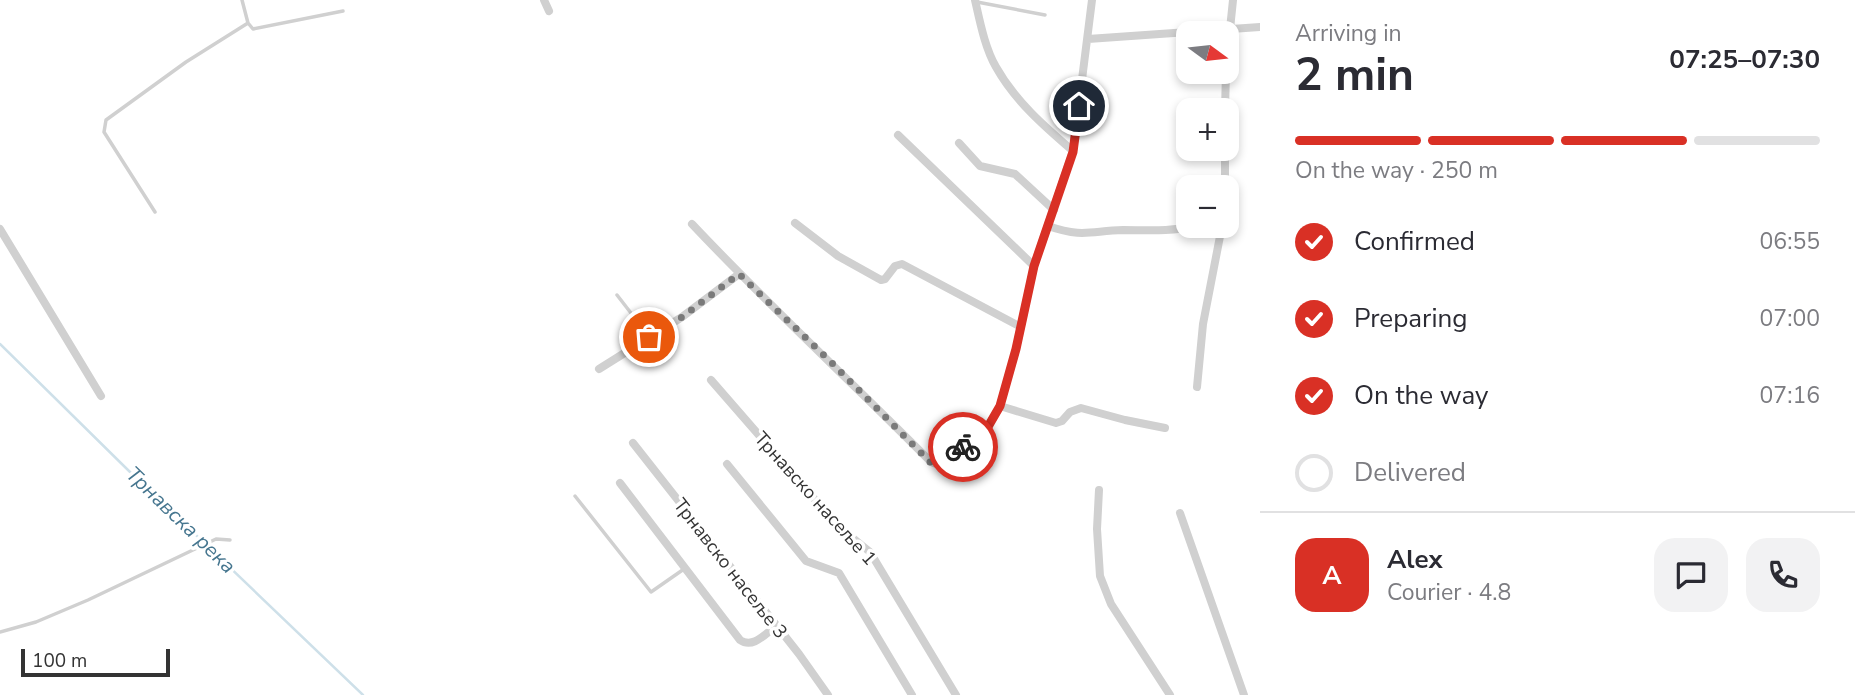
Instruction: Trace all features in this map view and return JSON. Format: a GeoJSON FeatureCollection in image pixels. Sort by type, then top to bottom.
{"type":"FeatureCollection","features":[{"type":"Feature","properties":{"kind":"street"},"geometry":{"type":"LineString","coordinates":[[544,0],[549,11]]}},
{"type":"Feature","properties":{"kind":"street"},"geometry":{"type":"LineString","coordinates":[[692,224],[739,274],[930,462],[942,466],[989,425],[1000,406],[1034,266],[1073,152],[1092,0]]}},
{"type":"Feature","properties":{"kind":"street"},"geometry":{"type":"LineString","coordinates":[[1231,21],[1233,0]]}},
{"type":"Feature","properties":{"kind":"street"},"geometry":{"type":"LineString","coordinates":[[975,1],[985,40],[996,67],[1040,122],[1073,152]]}},
{"type":"Feature","properties":{"kind":"street"},"geometry":{"type":"LineString","coordinates":[[1239,28],[1260,27]]}},
{"type":"Feature","properties":{"kind":"street"},"geometry":{"type":"LineString","coordinates":[[1088,39],[1176,33]]}},
{"type":"Feature","properties":{"kind":"street"},"geometry":{"type":"LineString","coordinates":[[898,135],[1034,266]]}},
{"type":"Feature","properties":{"kind":"street"},"geometry":{"type":"LineString","coordinates":[[959,144],[980,166],[1015,174],[1054,210]]}},
{"type":"Feature","properties":{"kind":"street"},"geometry":{"type":"LineString","coordinates":[[795,223],[838,256],[881,280],[885,279],[895,266],[902,264],[1019,326]]}},
{"type":"Feature","properties":{"kind":"street"},"geometry":{"type":"LineString","coordinates":[[1048,226],[1076,235],[1176,228]]}},
{"type":"Feature","properties":{"kind":"street"},"geometry":{"type":"LineString","coordinates":[[0,229],[101,396]]}},
{"type":"Feature","properties":{"kind":"street"},"geometry":{"type":"LineString","coordinates":[[1197,387],[1203,324],[1220,238]]}},
{"type":"Feature","properties":{"kind":"street"},"geometry":{"type":"LineString","coordinates":[[599,369],[682,317],[739,274]]}},
{"type":"Feature","properties":{"kind":"street","name":"Трнавско насеље 1"},"geometry":{"type":"LineString","coordinates":[[711,380],[838,526],[870,552],[956,695]]}},
{"type":"Feature","properties":{"kind":"street"},"geometry":{"type":"LineString","coordinates":[[1000,406],[1056,424],[1070,412],[1081,408],[1165,428]]}},
{"type":"Feature","properties":{"kind":"street","name":"Трнавско насеље 3"},"geometry":{"type":"LineString","coordinates":[[633,443],[828,695]]}},
{"type":"Feature","properties":{"kind":"street"},"geometry":{"type":"LineString","coordinates":[[727,464],[806,561],[839,573],[912,695]]}},
{"type":"Feature","properties":{"kind":"street"},"geometry":{"type":"LineString","coordinates":[[620,483],[740,640],[752,644],[776,626]]}},
{"type":"Feature","properties":{"kind":"street"},"geometry":{"type":"LineString","coordinates":[[1099,490],[1097,529],[1100,576],[1111,604],[1170,695]]}},
{"type":"Feature","properties":{"kind":"street"},"geometry":{"type":"LineString","coordinates":[[1180,513],[1244,695]]}},
{"type":"Feature","properties":{"kind":"lane"},"geometry":{"type":"LineString","coordinates":[[242,0],[248,23],[253,29],[343,11]]}},
{"type":"Feature","properties":{"kind":"lane"},"geometry":{"type":"LineString","coordinates":[[975,1],[1045,15]]}},
{"type":"Feature","properties":{"kind":"lane"},"geometry":{"type":"LineString","coordinates":[[155,212],[104,132],[106,120],[186,62],[248,23]]}},
{"type":"Feature","properties":{"kind":"lane"},"geometry":{"type":"LineString","coordinates":[[617,295],[649,337]]}},
{"type":"Feature","properties":{"kind":"lane"},"geometry":{"type":"LineString","coordinates":[[575,496],[651,592],[686,568]]}},
{"type":"Feature","properties":{"kind":"lane"},"geometry":{"type":"LineString","coordinates":[[0,632],[36,622],[88,600],[216,538],[230,540]]}},
{"type":"Feature","properties":{"kind":"waterway","name":"Трнавска река"},"geometry":{"type":"LineString","coordinates":[[0,344],[363,695]]}},
{"type":"Feature","properties":{"kind":"way so far"},"geometry":{"type":"LineString","coordinates":[[649,337],[682,317],[739,274],[930,462],[942,466],[963,447]]}},
{"type":"Feature","properties":{"kind":"route"},"geometry":{"type":"LineString","coordinates":[[963,447],[989,425],[1000,406],[1034,266],[1073,152],[1079,106]]}}]}
